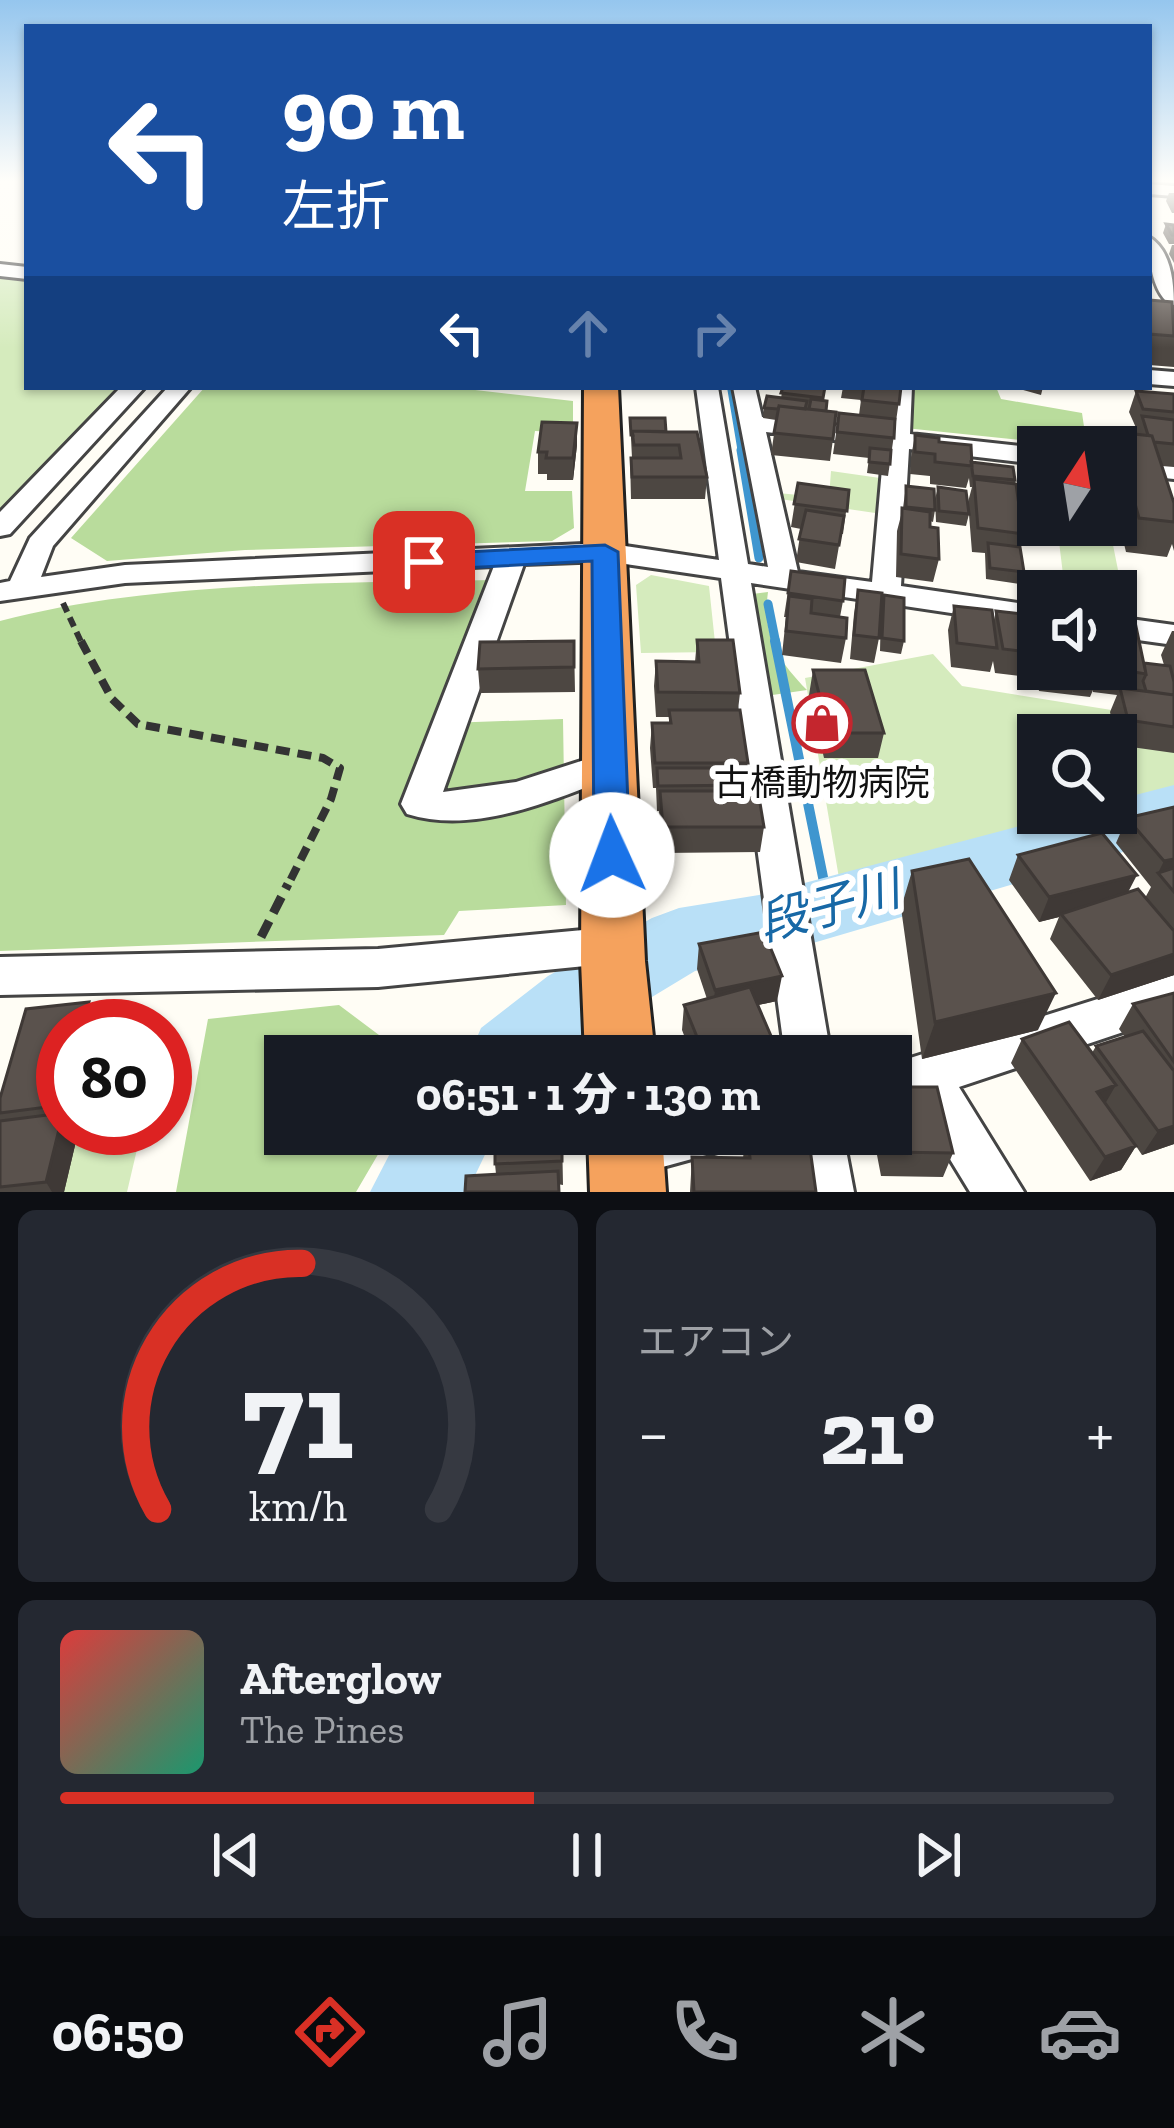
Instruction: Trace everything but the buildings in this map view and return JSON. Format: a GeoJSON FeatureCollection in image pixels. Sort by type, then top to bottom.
{"type":"FeatureCollection","features":[{"type":"Feature","properties":{"kind":"highway"},"geometry":{"type":"LineString","coordinates":[[601,390],[617,994]]}},
{"type":"Feature","properties":{"kind":"street"},"geometry":{"type":"LineString","coordinates":[[1152,251],[1174,301]]}},
{"type":"Feature","properties":{"kind":"street"},"geometry":{"type":"LineString","coordinates":[[0,528],[131,390]]}},
{"type":"Feature","properties":{"kind":"street"},"geometry":{"type":"LineString","coordinates":[[11,589],[40,544],[177,390]]}},
{"type":"Feature","properties":{"kind":"street"},"geometry":{"type":"LineString","coordinates":[[707,390],[805,1035]]}},
{"type":"Feature","properties":{"kind":"street"},"geometry":{"type":"LineString","coordinates":[[744,390],[784,578]]}},
{"type":"Feature","properties":{"kind":"street"},"geometry":{"type":"LineString","coordinates":[[886,594],[901,390]]}},
{"type":"Feature","properties":{"kind":"street"},"geometry":{"type":"LineString","coordinates":[[749,423],[1017,453]]}},
{"type":"Feature","properties":{"kind":"street"},"geometry":{"type":"LineString","coordinates":[[1137,467],[1174,471]]}},
{"type":"Feature","properties":{"kind":"street"},"geometry":{"type":"LineString","coordinates":[[11,589],[124,574],[605,552],[1017,613]]}},
{"type":"Feature","properties":{"kind":"street"},"geometry":{"type":"LineString","coordinates":[[512,557],[420,804],[442,808],[495,801],[609,765]]}},
{"type":"Feature","properties":{"kind":"street"},"geometry":{"type":"LineString","coordinates":[[1137,630],[1174,635]]}},
{"type":"Feature","properties":{"kind":"street"},"geometry":{"type":"LineString","coordinates":[[0,976],[378,968],[617,994]]}},
{"type":"Feature","properties":{"kind":"street"},"geometry":{"type":"LineString","coordinates":[[912,1081],[1174,995]]}},
{"type":"Feature","properties":{"kind":"street"},"geometry":{"type":"LineString","coordinates":[[912,1086],[999,1192]]}},
{"type":"Feature","properties":{"kind":"street"},"geometry":{"type":"LineString","coordinates":[[823,1155],[829,1192]]}},
{"type":"Feature","properties":{"kind":"path"},"geometry":{"type":"LineString","coordinates":[[61,600],[85,657],[118,710],[138,724],[323,758],[340,768],[331,799],[243,972]]}},
{"type":"Feature","properties":{"kind":"green space"},"geometry":{"type":"Polygon","coordinates":[[[0,272],[24,275],[24,390],[125,390],[0,522],[0,272]]]}},
{"type":"Feature","properties":{"kind":"green space"},"geometry":{"type":"Polygon","coordinates":[[[202,390],[476,390],[573,401],[573,433],[535,431],[525,491],[572,491],[574,528],[552,541],[245,550],[107,561],[71,538],[202,390]]]}},
{"type":"Feature","properties":{"kind":"green space"},"geometry":{"type":"Polygon","coordinates":[[[907,390],[997,390],[1001,399],[1082,413],[1084,426],[1017,426],[1017,440],[905,428],[907,390]]]}},
{"type":"Feature","properties":{"kind":"green space"},"geometry":{"type":"Polygon","coordinates":[[[831,471],[887,479],[882,514],[780,499],[778,493],[829,498],[831,471]]]}},
{"type":"Feature","properties":{"kind":"green space"},"geometry":{"type":"Polygon","coordinates":[[[1060,546],[1113,546],[1118,570],[1062,570],[1060,546]]]}},
{"type":"Feature","properties":{"kind":"green space"},"geometry":{"type":"Polygon","coordinates":[[[651,575],[709,586],[716,652],[641,653],[636,585],[651,575]]]}},
{"type":"Feature","properties":{"kind":"green space"},"geometry":{"type":"Polygon","coordinates":[[[494,580],[447,723],[563,719],[566,905],[459,911],[444,935],[0,951],[0,621],[182,591],[494,580]]]}},
{"type":"Feature","properties":{"kind":"green space"},"geometry":{"type":"Polygon","coordinates":[[[768,592],[767,621],[774,646],[807,690],[751,698],[737,596],[768,592]]]}},
{"type":"Feature","properties":{"kind":"green space"},"geometry":{"type":"Polygon","coordinates":[[[933,654],[962,686],[1137,714],[1017,714],[1017,833],[839,878],[805,678],[933,654]]]}},
{"type":"Feature","properties":{"kind":"green space"},"geometry":{"type":"Polygon","coordinates":[[[1137,714],[1174,720],[1174,794],[1137,803],[1137,714]]]}},
{"type":"Feature","properties":{"kind":"green space"},"geometry":{"type":"Polygon","coordinates":[[[339,1005],[379,1035],[264,1035],[264,1155],[378,1155],[356,1192],[176,1192],[183,1155],[192,1155],[192,1106],[208,1019],[339,1005]]]}},
{"type":"Feature","properties":{"kind":"green space"},"geometry":{"type":"Polygon","coordinates":[[[39,1155],[136,1155],[127,1192],[28,1192],[39,1155]]]}},
{"type":"Feature","properties":{"kind":"waterway"},"geometry":{"type":"LineString","coordinates":[[730,390],[741,453]]}},
{"type":"Feature","properties":{"kind":"waterway"},"geometry":{"type":"LineString","coordinates":[[741,450],[759,558]]}},
{"type":"Feature","properties":{"kind":"waterway"},"geometry":{"type":"LineString","coordinates":[[768,604],[776,644]]}},
{"type":"Feature","properties":{"kind":"waterway"},"geometry":{"type":"LineString","coordinates":[[775,641],[825,887]]}},
{"type":"Feature","properties":{"kind":"waterway","name":"段子川"},"geometry":{"type":"LineString","coordinates":[[535,1035],[576,1001],[679,941],[759,927],[1174,811]]}},
{"type":"Feature","properties":{"kind":"waterway"},"geometry":{"type":"LineString","coordinates":[[824,884],[829,908]]}},
{"type":"Feature","properties":{"kind":"waterway","name":"段子川"},"geometry":{"type":"LineString","coordinates":[[416,1192],[438,1155]]}},
{"type":"Feature","properties":{"kind":"place","name":"古橋動物病院"},"geometry":{"type":"Point","coordinates":[822,723]}},
{"type":"Feature","properties":{"kind":"route"},"geometry":{"type":"LineString","coordinates":[[424,562],[605,552],[612,855]]}}]}
